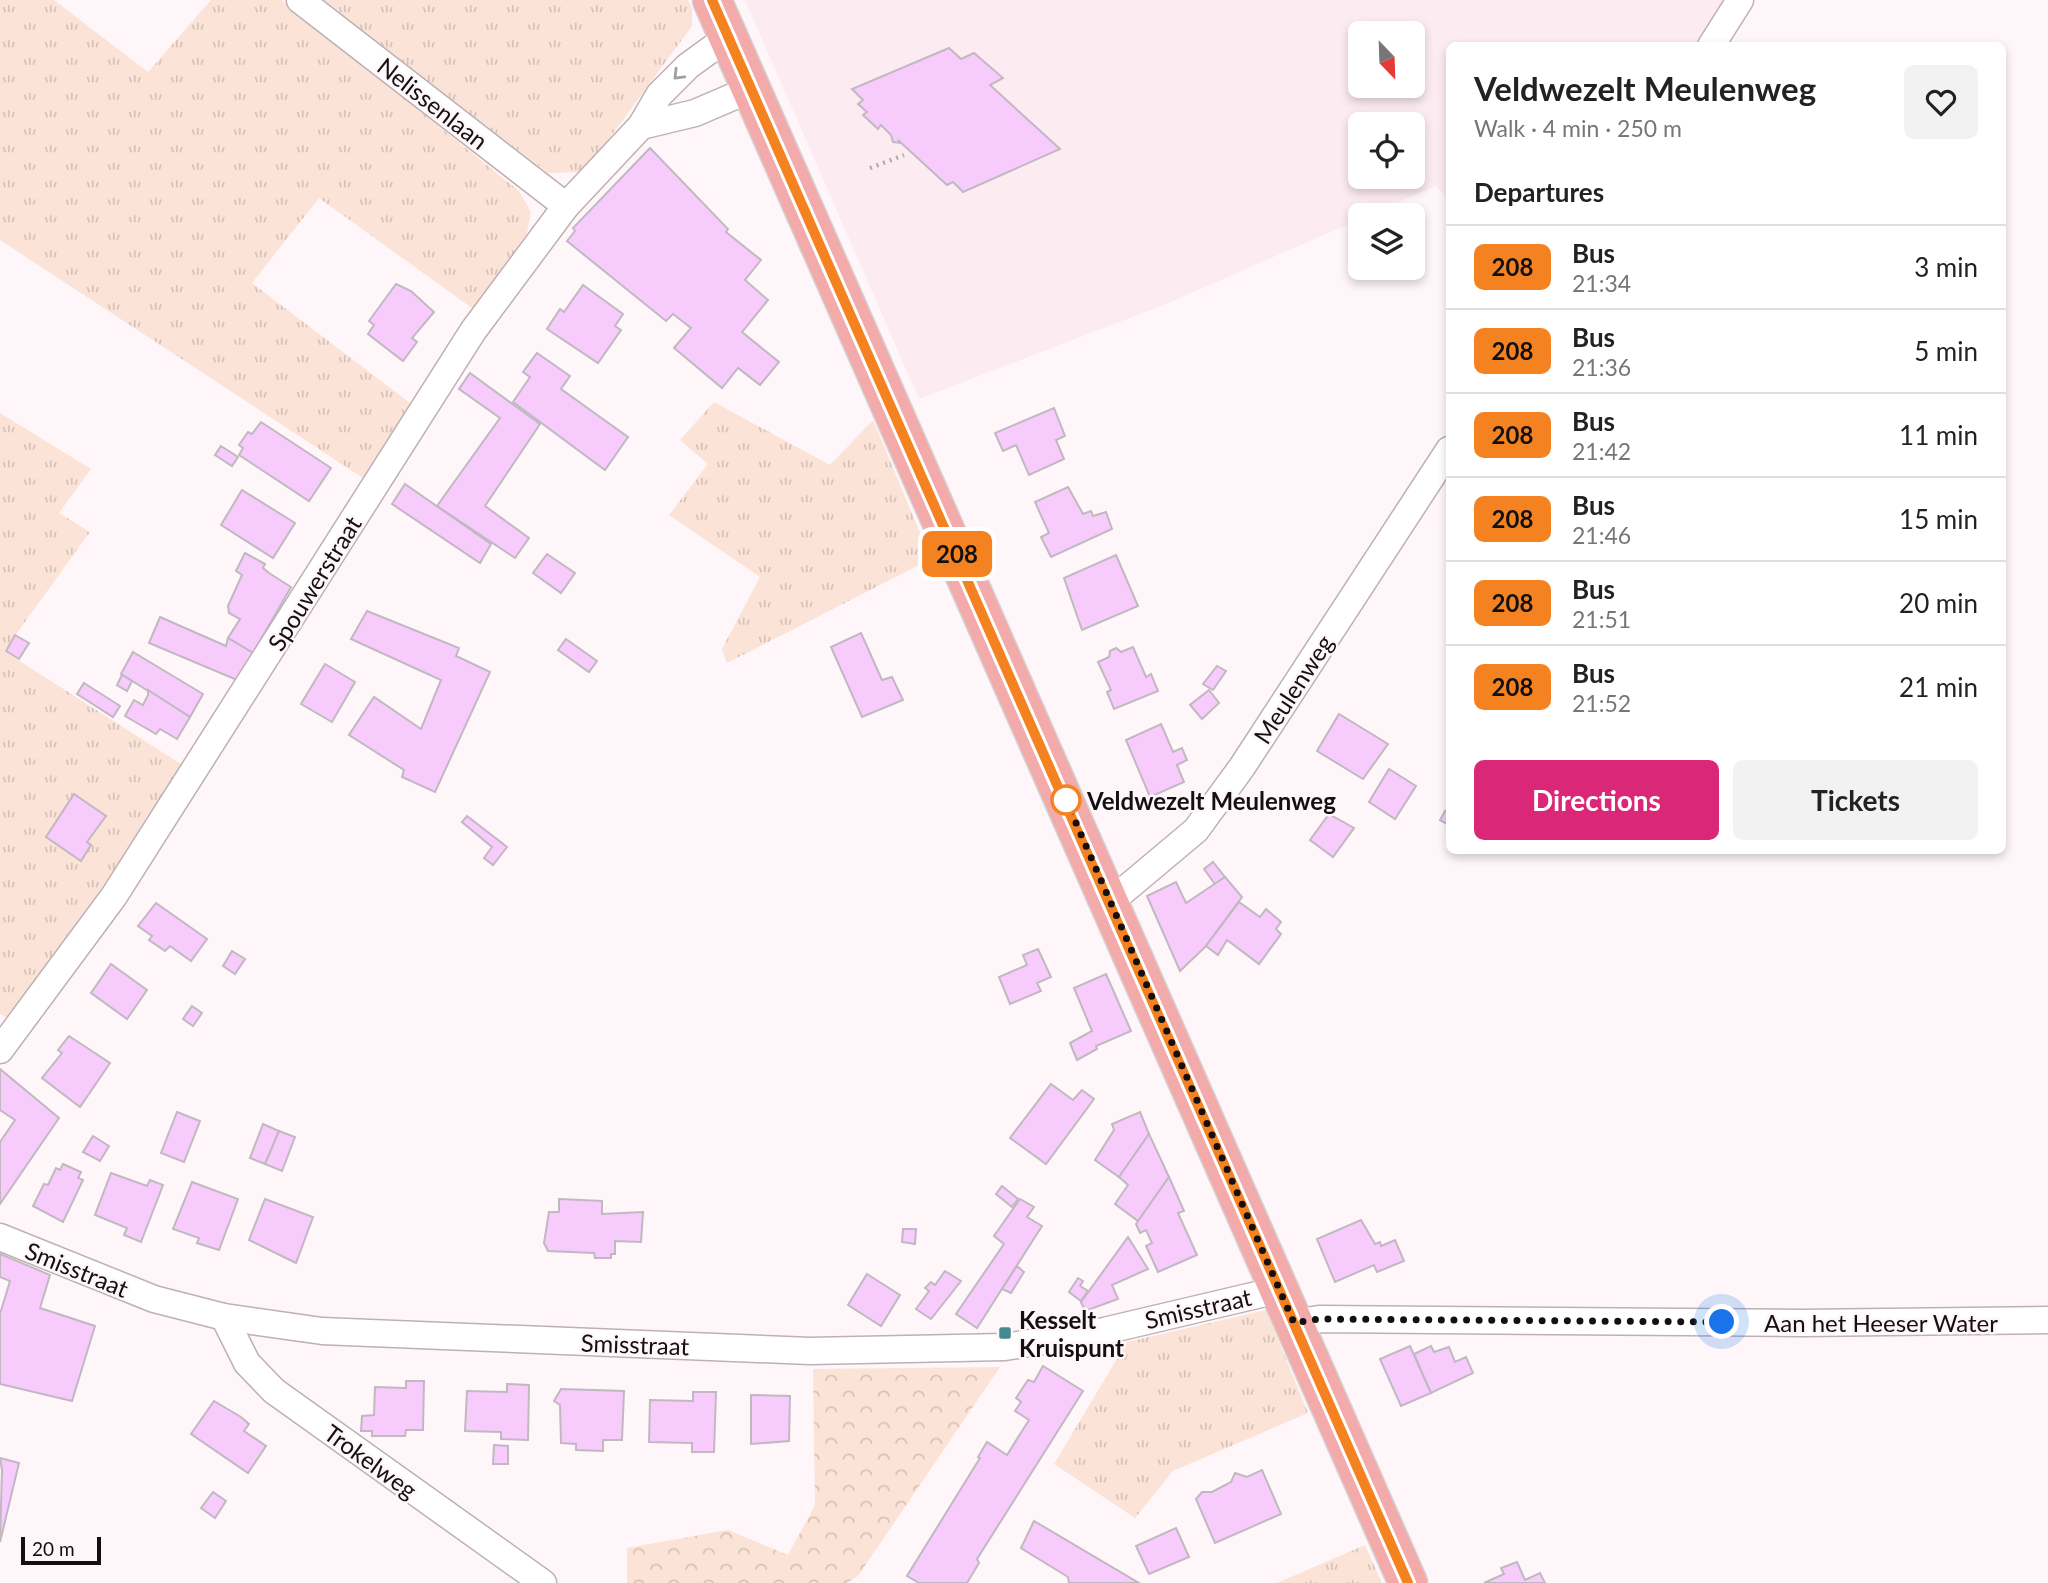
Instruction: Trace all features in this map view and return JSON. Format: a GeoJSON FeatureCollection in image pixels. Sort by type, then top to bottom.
{"type":"FeatureCollection","features":[{"type":"Feature","properties":{"kind":"main road"},"geometry":{"type":"LineString","coordinates":[[712,0],[1408,1583]]}},
{"type":"Feature","properties":{"kind":"street","name":"Nelissenlaan"},"geometry":{"type":"LineString","coordinates":[[300,0],[566,206]]}},
{"type":"Feature","properties":{"kind":"street"},"geometry":{"type":"LineString","coordinates":[[1714,42],[1740,0]]}},
{"type":"Feature","properties":{"kind":"street","name":"Spouwerstraat"},"geometry":{"type":"LineString","coordinates":[[0,1050],[114,896],[473,331],[566,206],[641,126],[659,95],[688,66],[728,37]]}},
{"type":"Feature","properties":{"kind":"street"},"geometry":{"type":"LineString","coordinates":[[641,126],[695,113],[751,89]]}},
{"type":"Feature","properties":{"kind":"street","name":"Meulenweg"},"geometry":{"type":"LineString","coordinates":[[1109,903],[1196,830],[1242,767],[1446,455]]}},
{"type":"Feature","properties":{"kind":"street","name":"Smisstraat"},"geometry":{"type":"LineString","coordinates":[[0,1237],[154,1299],[223,1317],[322,1331],[754,1349],[810,1351],[1005,1347],[1104,1331],[1261,1294],[1279,1286]]}},
{"type":"Feature","properties":{"kind":"street","name":"Trokelweg"},"geometry":{"type":"LineString","coordinates":[[223,1317],[247,1363],[274,1391],[543,1583]]}},
{"type":"Feature","properties":{"kind":"street","name":"Aan het Heeser Water"},"geometry":{"type":"LineString","coordinates":[[1294,1323],[1319,1319],[1802,1323],[2048,1320]]}},
{"type":"Feature","properties":{"kind":"path"},"geometry":{"type":"LineString","coordinates":[[870,168],[904,155]]}},
{"type":"Feature","properties":{"kind":"shaded area"},"geometry":{"type":"Polygon","coordinates":[[[745,0],[1725,0],[1697,42],[1446,42],[1446,196],[1436,186],[1397,203],[1348,203],[1348,224],[1166,304],[919,399],[745,0]]]}},
{"type":"Feature","properties":{"kind":"green space"},"geometry":{"type":"Polygon","coordinates":[[[0,0],[54,0],[148,72],[211,0],[282,0],[519,191],[531,212],[527,233],[476,311],[319,198],[252,283],[414,406],[366,480],[0,240],[0,0]]]}},
{"type":"Feature","properties":{"kind":"green space"},"geometry":{"type":"Polygon","coordinates":[[[321,0],[688,0],[692,9],[692,26],[595,158],[579,172],[548,173],[321,0]]]}},
{"type":"Feature","properties":{"kind":"green space"},"geometry":{"type":"Polygon","coordinates":[[[714,402],[830,465],[873,420],[931,559],[727,663],[722,649],[760,577],[669,515],[708,464],[680,440],[714,402]]]}},
{"type":"Feature","properties":{"kind":"green space"},"geometry":{"type":"Polygon","coordinates":[[[0,413],[91,469],[59,513],[90,532],[4,651],[184,766],[115,869],[7,1018],[0,1014],[0,413]]]}},
{"type":"Feature","properties":{"kind":"green space"},"geometry":{"type":"Polygon","coordinates":[[[1266,1310],[1308,1413],[1173,1471],[1135,1518],[1054,1464],[1127,1342],[1266,1310]]]}},
{"type":"Feature","properties":{"kind":"green space"},"geometry":{"type":"Polygon","coordinates":[[[1000,1367],[858,1576],[847,1583],[627,1583],[627,1548],[728,1530],[788,1555],[815,1505],[813,1369],[1000,1367]]]}},
{"type":"Feature","properties":{"kind":"green space"},"geometry":{"type":"Polygon","coordinates":[[[1365,1545],[1382,1583],[1277,1583],[1365,1545]]]}},
{"type":"Feature","properties":{"kind":"building"},"geometry":{"type":"Polygon","coordinates":[[[949,48],[961,59],[974,53],[1003,78],[990,85],[1060,149],[963,192],[953,182],[947,185],[898,140],[901,143],[893,142],[891,135],[881,125],[878,129],[863,115],[867,112],[858,104],[863,100],[852,89],[949,48]]]}},
{"type":"Feature","properties":{"kind":"building"},"geometry":{"type":"Polygon","coordinates":[[[650,148],[728,229],[726,232],[761,260],[745,280],[768,300],[742,332],[779,362],[760,385],[738,368],[722,388],[674,348],[691,328],[673,314],[666,321],[567,241],[575,231],[573,228],[650,148]]]}},
{"type":"Feature","properties":{"kind":"building"},"geometry":{"type":"Polygon","coordinates":[[[396,284],[411,291],[434,312],[412,338],[417,342],[403,361],[368,334],[374,325],[369,321],[396,284]]]}},
{"type":"Feature","properties":{"kind":"building"},"geometry":{"type":"Polygon","coordinates":[[[583,285],[623,314],[615,326],[621,330],[598,363],[547,329],[560,309],[564,312],[583,285]]]}},
{"type":"Feature","properties":{"kind":"building"},"geometry":{"type":"Polygon","coordinates":[[[537,353],[570,376],[561,389],[628,437],[605,470],[513,402],[530,377],[523,372],[537,353]]]}},
{"type":"Feature","properties":{"kind":"building"},"geometry":{"type":"Polygon","coordinates":[[[470,373],[540,424],[485,506],[529,538],[515,558],[437,506],[500,418],[459,389],[470,373]]]}},
{"type":"Feature","properties":{"kind":"building"},"geometry":{"type":"Polygon","coordinates":[[[1054,408],[1065,436],[1056,440],[1064,459],[1029,475],[1016,445],[1003,451],[995,433],[1054,408]]]}},
{"type":"Feature","properties":{"kind":"building"},"geometry":{"type":"Polygon","coordinates":[[[261,422],[331,468],[309,501],[239,455],[243,448],[239,445],[248,432],[252,434],[261,422]]]}},
{"type":"Feature","properties":{"kind":"building"},"geometry":{"type":"Polygon","coordinates":[[[221,446],[238,457],[232,466],[215,455],[221,446]]]}},
{"type":"Feature","properties":{"kind":"building"},"geometry":{"type":"Polygon","coordinates":[[[405,484],[491,544],[480,563],[392,504],[405,484]]]}},
{"type":"Feature","properties":{"kind":"building"},"geometry":{"type":"Polygon","coordinates":[[[1068,487],[1083,514],[1091,511],[1093,516],[1106,512],[1112,529],[1051,557],[1041,537],[1049,533],[1035,502],[1068,487]]]}},
{"type":"Feature","properties":{"kind":"building"},"geometry":{"type":"Polygon","coordinates":[[[242,490],[295,523],[273,558],[221,525],[242,490]]]}},
{"type":"Feature","properties":{"kind":"building"},"geometry":{"type":"Polygon","coordinates":[[[245,553],[265,564],[263,568],[291,587],[253,653],[228,638],[240,619],[229,613],[228,606],[242,575],[236,571],[245,553]]]}},
{"type":"Feature","properties":{"kind":"building"},"geometry":{"type":"Polygon","coordinates":[[[547,554],[575,573],[561,593],[533,573],[547,554]]]}},
{"type":"Feature","properties":{"kind":"building"},"geometry":{"type":"Polygon","coordinates":[[[1116,555],[1138,606],[1082,630],[1064,578],[1116,555]]]}},
{"type":"Feature","properties":{"kind":"building"},"geometry":{"type":"Polygon","coordinates":[[[367,611],[459,648],[456,656],[490,672],[435,792],[402,777],[404,770],[349,735],[374,697],[421,729],[441,680],[351,639],[367,611]]]}},
{"type":"Feature","properties":{"kind":"building"},"geometry":{"type":"Polygon","coordinates":[[[160,617],[226,646],[228,638],[253,653],[237,680],[149,643],[160,617]]]}},
{"type":"Feature","properties":{"kind":"building"},"geometry":{"type":"Polygon","coordinates":[[[861,633],[882,680],[892,677],[903,700],[862,717],[831,647],[861,633]]]}},
{"type":"Feature","properties":{"kind":"building"},"geometry":{"type":"Polygon","coordinates":[[[15,635],[29,643],[19,659],[6,651],[15,635]]]}},
{"type":"Feature","properties":{"kind":"building"},"geometry":{"type":"Polygon","coordinates":[[[566,639],[597,661],[589,672],[558,650],[566,639]]]}},
{"type":"Feature","properties":{"kind":"building"},"geometry":{"type":"Polygon","coordinates":[[[1133,647],[1146,677],[1151,674],[1158,691],[1114,709],[1107,692],[1111,690],[1098,662],[1109,657],[1110,651],[1116,648],[1121,652],[1133,647]]]}},
{"type":"Feature","properties":{"kind":"building"},"geometry":{"type":"Polygon","coordinates":[[[133,652],[203,694],[190,717],[121,674],[133,652]]]}},
{"type":"Feature","properties":{"kind":"building"},"geometry":{"type":"Polygon","coordinates":[[[325,664],[355,682],[332,722],[301,704],[325,664]]]}},
{"type":"Feature","properties":{"kind":"building"},"geometry":{"type":"Polygon","coordinates":[[[1217,666],[1226,671],[1213,690],[1203,684],[1217,666]]]}},
{"type":"Feature","properties":{"kind":"building"},"geometry":{"type":"Polygon","coordinates":[[[122,675],[132,681],[127,691],[117,685],[122,675]]]}},
{"type":"Feature","properties":{"kind":"building"},"geometry":{"type":"Polygon","coordinates":[[[84,683],[120,706],[113,717],[77,694],[84,683]]]}},
{"type":"Feature","properties":{"kind":"building"},"geometry":{"type":"Polygon","coordinates":[[[148,690],[190,717],[177,739],[160,729],[156,734],[125,716],[134,700],[143,705],[148,690]]]}},
{"type":"Feature","properties":{"kind":"building"},"geometry":{"type":"Polygon","coordinates":[[[1209,690],[1219,703],[1202,719],[1190,705],[1209,690]]]}},
{"type":"Feature","properties":{"kind":"building"},"geometry":{"type":"Polygon","coordinates":[[[1339,714],[1388,744],[1363,779],[1317,751],[1339,714]]]}},
{"type":"Feature","properties":{"kind":"building"},"geometry":{"type":"Polygon","coordinates":[[[1161,724],[1173,752],[1182,748],[1187,760],[1177,765],[1184,782],[1150,797],[1126,740],[1161,724]]]}},
{"type":"Feature","properties":{"kind":"building"},"geometry":{"type":"Polygon","coordinates":[[[1389,769],[1416,786],[1395,819],[1369,802],[1389,769]]]}},
{"type":"Feature","properties":{"kind":"building"},"geometry":{"type":"Polygon","coordinates":[[[74,794],[106,816],[87,842],[91,845],[81,861],[46,837],[74,794]]]}},
{"type":"Feature","properties":{"kind":"building"},"geometry":{"type":"Polygon","coordinates":[[[1445,811],[1446,812],[1446,823],[1440,820],[1445,811]]]}},
{"type":"Feature","properties":{"kind":"building"},"geometry":{"type":"Polygon","coordinates":[[[1329,814],[1354,828],[1333,857],[1310,840],[1329,814]]]}},
{"type":"Feature","properties":{"kind":"building"},"geometry":{"type":"Polygon","coordinates":[[[467,816],[507,847],[493,865],[484,858],[492,847],[462,822],[467,816]]]}},
{"type":"Feature","properties":{"kind":"building"},"geometry":{"type":"Polygon","coordinates":[[[1213,862],[1225,877],[1215,884],[1204,869],[1213,862]]]}},
{"type":"Feature","properties":{"kind":"building"},"geometry":{"type":"Polygon","coordinates":[[[1225,877],[1242,897],[1205,947],[1180,971],[1147,896],[1176,882],[1186,903],[1225,877]]]}},
{"type":"Feature","properties":{"kind":"building"},"geometry":{"type":"Polygon","coordinates":[[[1239,902],[1260,917],[1266,909],[1281,922],[1276,929],[1281,934],[1259,964],[1227,940],[1218,955],[1206,946],[1239,902]]]}},
{"type":"Feature","properties":{"kind":"building"},"geometry":{"type":"Polygon","coordinates":[[[156,903],[207,939],[191,961],[170,946],[165,951],[149,940],[152,936],[138,926],[156,903]]]}},
{"type":"Feature","properties":{"kind":"building"},"geometry":{"type":"Polygon","coordinates":[[[1038,949],[1051,977],[1037,983],[1041,991],[1010,1004],[999,977],[1027,965],[1023,955],[1038,949]]]}},
{"type":"Feature","properties":{"kind":"building"},"geometry":{"type":"Polygon","coordinates":[[[232,951],[245,959],[235,974],[223,966],[232,951]]]}},
{"type":"Feature","properties":{"kind":"building"},"geometry":{"type":"Polygon","coordinates":[[[111,964],[147,990],[127,1019],[91,993],[111,964]]]}},
{"type":"Feature","properties":{"kind":"building"},"geometry":{"type":"Polygon","coordinates":[[[1106,974],[1131,1031],[1096,1046],[1097,1049],[1077,1060],[1070,1043],[1092,1031],[1074,988],[1106,974]]]}},
{"type":"Feature","properties":{"kind":"building"},"geometry":{"type":"Polygon","coordinates":[[[192,1006],[202,1013],[193,1026],[183,1019],[192,1006]]]}},
{"type":"Feature","properties":{"kind":"building"},"geometry":{"type":"Polygon","coordinates":[[[69,1036],[110,1063],[80,1107],[42,1078],[62,1053],[58,1050],[69,1036]]]}},
{"type":"Feature","properties":{"kind":"building"},"geometry":{"type":"Polygon","coordinates":[[[0,1069],[59,1118],[0,1204],[0,1142],[15,1120],[0,1110],[0,1069]]]}},
{"type":"Feature","properties":{"kind":"building"},"geometry":{"type":"Polygon","coordinates":[[[1051,1084],[1073,1100],[1082,1090],[1094,1099],[1046,1164],[1010,1138],[1051,1084]]]}},
{"type":"Feature","properties":{"kind":"building"},"geometry":{"type":"Polygon","coordinates":[[[177,1112],[200,1121],[184,1162],[161,1153],[177,1112]]]}},
{"type":"Feature","properties":{"kind":"building"},"geometry":{"type":"Polygon","coordinates":[[[1140,1112],[1149,1134],[1119,1177],[1095,1160],[1114,1130],[1112,1124],[1140,1112]]]}},
{"type":"Feature","properties":{"kind":"building"},"geometry":{"type":"Polygon","coordinates":[[[263,1124],[279,1131],[265,1164],[250,1158],[263,1124]]]}},
{"type":"Feature","properties":{"kind":"building"},"geometry":{"type":"Polygon","coordinates":[[[279,1131],[295,1137],[282,1171],[265,1164],[279,1131]]]}},
{"type":"Feature","properties":{"kind":"building"},"geometry":{"type":"Polygon","coordinates":[[[1149,1134],[1169,1177],[1138,1221],[1115,1204],[1128,1185],[1119,1177],[1149,1134]]]}},
{"type":"Feature","properties":{"kind":"building"},"geometry":{"type":"Polygon","coordinates":[[[93,1136],[109,1146],[100,1161],[83,1152],[93,1136]]]}},
{"type":"Feature","properties":{"kind":"building"},"geometry":{"type":"Polygon","coordinates":[[[63,1164],[81,1172],[78,1178],[83,1180],[63,1222],[33,1206],[44,1184],[48,1185],[56,1168],[60,1170],[63,1164]]]}},
{"type":"Feature","properties":{"kind":"building"},"geometry":{"type":"Polygon","coordinates":[[[111,1173],[147,1186],[150,1180],[163,1185],[141,1242],[124,1235],[127,1228],[95,1215],[111,1173]]]}},
{"type":"Feature","properties":{"kind":"building"},"geometry":{"type":"Polygon","coordinates":[[[1169,1177],[1184,1211],[1178,1213],[1197,1255],[1158,1272],[1146,1246],[1152,1243],[1146,1230],[1140,1233],[1136,1224],[1169,1177]]]}},
{"type":"Feature","properties":{"kind":"building"},"geometry":{"type":"Polygon","coordinates":[[[192,1182],[238,1199],[219,1250],[197,1243],[199,1238],[173,1229],[192,1182]]]}},
{"type":"Feature","properties":{"kind":"building"},"geometry":{"type":"Polygon","coordinates":[[[1002,1186],[1018,1199],[1012,1207],[996,1194],[1002,1186]]]}},
{"type":"Feature","properties":{"kind":"building"},"geometry":{"type":"Polygon","coordinates":[[[265,1199],[313,1217],[296,1263],[249,1240],[265,1199]]]}},
{"type":"Feature","properties":{"kind":"building"},"geometry":{"type":"Polygon","coordinates":[[[559,1199],[602,1201],[602,1214],[643,1212],[641,1242],[615,1241],[615,1254],[611,1254],[611,1258],[595,1258],[594,1253],[548,1251],[544,1243],[549,1212],[559,1212],[559,1199]]]}},
{"type":"Feature","properties":{"kind":"building"},"geometry":{"type":"Polygon","coordinates":[[[1020,1199],[1034,1207],[1027,1217],[1042,1226],[977,1328],[956,1314],[1004,1244],[994,1236],[1020,1199]]]}},
{"type":"Feature","properties":{"kind":"building"},"geometry":{"type":"Polygon","coordinates":[[[1361,1220],[1375,1244],[1380,1242],[1381,1246],[1395,1240],[1404,1261],[1377,1272],[1374,1265],[1335,1282],[1317,1239],[1361,1220]]]}},
{"type":"Feature","properties":{"kind":"building"},"geometry":{"type":"Polygon","coordinates":[[[903,1229],[916,1229],[915,1244],[902,1242],[903,1229]]]}},
{"type":"Feature","properties":{"kind":"building"},"geometry":{"type":"Polygon","coordinates":[[[1128,1237],[1148,1269],[1112,1285],[1118,1299],[1085,1311],[1081,1302],[1128,1237]]]}},
{"type":"Feature","properties":{"kind":"building"},"geometry":{"type":"Polygon","coordinates":[[[0,1254],[50,1275],[40,1308],[95,1326],[72,1401],[0,1384],[0,1314],[10,1281],[0,1277],[0,1254]]]}},
{"type":"Feature","properties":{"kind":"building"},"geometry":{"type":"Polygon","coordinates":[[[1017,1266],[1024,1272],[1011,1293],[1002,1289],[1017,1266]]]}},
{"type":"Feature","properties":{"kind":"building"},"geometry":{"type":"Polygon","coordinates":[[[945,1271],[961,1281],[931,1319],[916,1309],[929,1291],[925,1288],[931,1282],[935,1285],[945,1271]]]}},
{"type":"Feature","properties":{"kind":"building"},"geometry":{"type":"Polygon","coordinates":[[[867,1274],[900,1295],[881,1326],[848,1305],[867,1274]]]}},
{"type":"Feature","properties":{"kind":"building"},"geometry":{"type":"Polygon","coordinates":[[[1078,1278],[1083,1281],[1080,1286],[1088,1291],[1081,1301],[1069,1292],[1078,1278]]]}},
{"type":"Feature","properties":{"kind":"building"},"geometry":{"type":"Polygon","coordinates":[[[1410,1346],[1431,1393],[1401,1406],[1380,1359],[1410,1346]]]}},
{"type":"Feature","properties":{"kind":"building"},"geometry":{"type":"Polygon","coordinates":[[[1431,1346],[1434,1352],[1449,1347],[1455,1362],[1466,1357],[1473,1373],[1431,1393],[1414,1354],[1431,1346]]]}},
{"type":"Feature","properties":{"kind":"building"},"geometry":{"type":"Polygon","coordinates":[[[1043,1366],[1083,1391],[977,1559],[979,1563],[967,1583],[919,1583],[907,1576],[980,1458],[978,1457],[987,1442],[1007,1455],[1029,1420],[1015,1411],[1021,1402],[1016,1398],[1028,1380],[1034,1382],[1043,1366]]]}},
{"type":"Feature","properties":{"kind":"building"},"geometry":{"type":"Polygon","coordinates":[[[406,1381],[424,1381],[423,1430],[406,1430],[405,1436],[372,1436],[372,1431],[361,1431],[362,1416],[374,1415],[375,1387],[406,1388],[406,1381]]]}},
{"type":"Feature","properties":{"kind":"building"},"geometry":{"type":"Polygon","coordinates":[[[507,1384],[529,1385],[528,1440],[501,1439],[501,1432],[465,1431],[467,1391],[507,1392],[507,1384]]]}},
{"type":"Feature","properties":{"kind":"building"},"geometry":{"type":"Polygon","coordinates":[[[561,1389],[624,1391],[622,1440],[603,1440],[603,1451],[576,1450],[576,1444],[561,1443],[560,1405],[554,1401],[561,1389]]]}},
{"type":"Feature","properties":{"kind":"building"},"geometry":{"type":"Polygon","coordinates":[[[693,1392],[716,1392],[714,1452],[692,1452],[692,1443],[649,1442],[650,1400],[693,1401],[693,1392]]]}},
{"type":"Feature","properties":{"kind":"building"},"geometry":{"type":"Polygon","coordinates":[[[751,1395],[790,1396],[789,1441],[751,1444],[751,1395]]]}},
{"type":"Feature","properties":{"kind":"building"},"geometry":{"type":"Polygon","coordinates":[[[214,1401],[241,1417],[249,1424],[244,1431],[266,1446],[248,1473],[191,1434],[214,1401]]]}},
{"type":"Feature","properties":{"kind":"building"},"geometry":{"type":"Polygon","coordinates":[[[494,1445],[508,1446],[508,1464],[493,1464],[494,1445]]]}},
{"type":"Feature","properties":{"kind":"building"},"geometry":{"type":"Polygon","coordinates":[[[0,1458],[19,1463],[0,1542],[2,1470],[0,1458]]]}},
{"type":"Feature","properties":{"kind":"building"},"geometry":{"type":"Polygon","coordinates":[[[1262,1470],[1281,1514],[1215,1543],[1196,1499],[1202,1492],[1212,1492],[1231,1482],[1235,1473],[1247,1477],[1262,1470]]]}},
{"type":"Feature","properties":{"kind":"building"},"geometry":{"type":"Polygon","coordinates":[[[213,1492],[226,1501],[215,1518],[201,1508],[213,1492]]]}},
{"type":"Feature","properties":{"kind":"building"},"geometry":{"type":"Polygon","coordinates":[[[1034,1521],[1139,1583],[1069,1583],[1068,1577],[1021,1548],[1034,1521]]]}},
{"type":"Feature","properties":{"kind":"building"},"geometry":{"type":"Polygon","coordinates":[[[1176,1528],[1189,1557],[1149,1574],[1136,1546],[1176,1528]]]}},
{"type":"Feature","properties":{"kind":"building"},"geometry":{"type":"Polygon","coordinates":[[[1517,1562],[1525,1580],[1540,1573],[1545,1583],[1484,1583],[1504,1574],[1501,1568],[1517,1562]]]}},
{"type":"Feature","properties":{"kind":"bus line","name":"208"},"geometry":{"type":"LineString","coordinates":[[712,0],[1408,1583]]}},
{"type":"Feature","properties":{"kind":"place","name":"Veldwezelt Meulenweg"},"geometry":{"type":"Point","coordinates":[1066,800]}},
{"type":"Feature","properties":{"kind":"place","name":"Kesselt Kruispunt"},"geometry":{"type":"Point","coordinates":[1005,1333]}},
{"type":"Feature","properties":{"kind":"route"},"geometry":{"type":"LineString","coordinates":[[1066,800],[1065,798],[1294,1323],[1319,1319],[1722,1322]]}}]}
